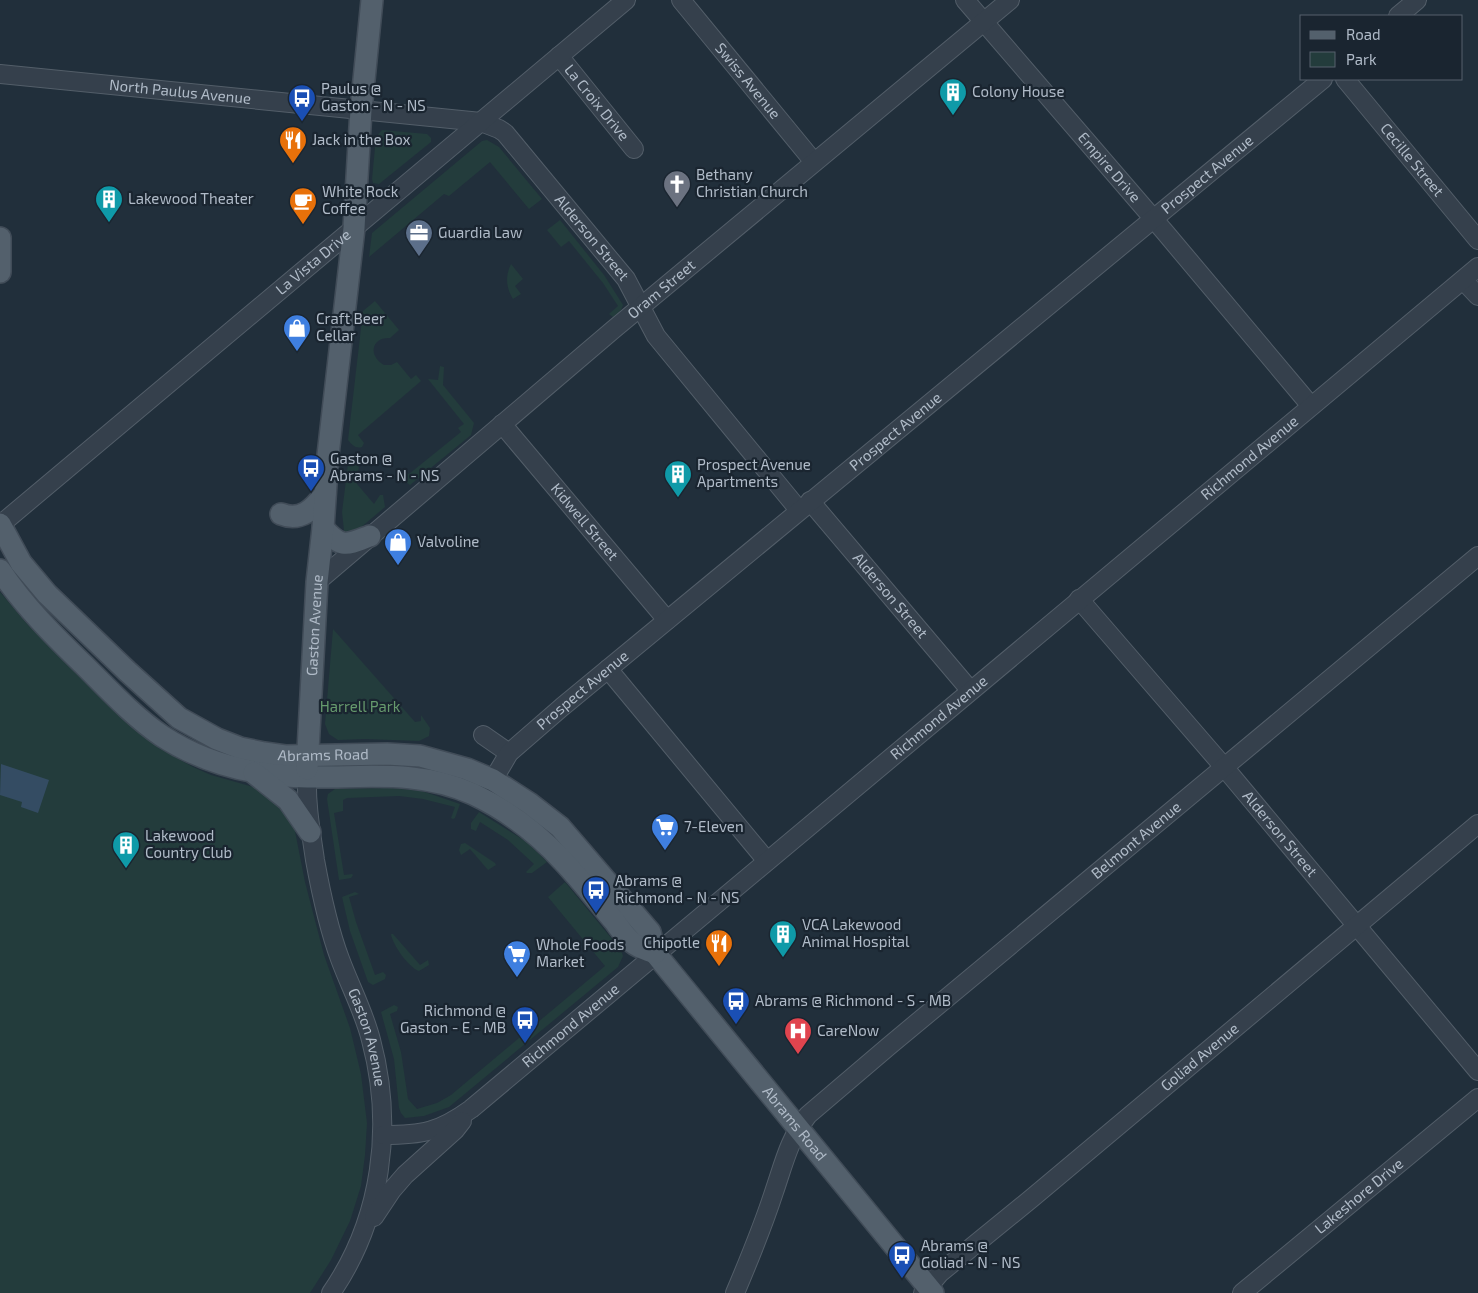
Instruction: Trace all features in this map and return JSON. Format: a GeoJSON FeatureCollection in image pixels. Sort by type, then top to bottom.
{"type":"FeatureCollection","features":[{"type":"Feature","properties":{"kind":"main road","name":"Gaston Avenue"},"geometry":{"type":"LineString","coordinates":[[307,777],[317,582],[338,358],[354,228],[361,110],[372,0]]}},
{"type":"Feature","properties":{"kind":"main road"},"geometry":{"type":"LineString","coordinates":[[281,514],[292,518],[306,514],[315,507],[325,494]]}},
{"type":"Feature","properties":{"kind":"main road","name":"Abrams Road"},"geometry":{"type":"LineString","coordinates":[[0,525],[22,563],[41,588],[179,718],[217,739],[240,748],[285,756],[387,754],[420,756],[467,769],[493,780],[529,802],[560,828],[650,932],[655,953],[928,1291]]}},
{"type":"Feature","properties":{"kind":"main road"},"geometry":{"type":"LineString","coordinates":[[323,528],[335,540],[343,544],[370,536]]}},
{"type":"Feature","properties":{"kind":"main road","name":"Abrams Road"},"geometry":{"type":"LineString","coordinates":[[0,570],[34,615],[138,716],[161,735],[176,744],[208,759],[249,770],[284,776],[307,777],[415,777],[437,781],[482,798],[509,814],[535,834],[563,861],[633,943],[655,953]]}},
{"type":"Feature","properties":{"kind":"main road"},"geometry":{"type":"LineString","coordinates":[[109,689],[127,671]]}},
{"type":"Feature","properties":{"kind":"main road"},"geometry":{"type":"LineString","coordinates":[[249,770],[288,800],[310,832]]}},
{"type":"Feature","properties":{"kind":"street","name":"La Vista Drive"},"geometry":{"type":"LineString","coordinates":[[0,525],[626,0]]}},
{"type":"Feature","properties":{"kind":"street","name":"Swiss Avenue"},"geometry":{"type":"LineString","coordinates":[[681,0],[814,162]]}},
{"type":"Feature","properties":{"kind":"street","name":"Empire Drive"},"geometry":{"type":"LineString","coordinates":[[965,0],[1311,406]]}},
{"type":"Feature","properties":{"kind":"street","name":"Oram Street"},"geometry":{"type":"LineString","coordinates":[[317,582],[641,306],[1010,0]]}},
{"type":"Feature","properties":{"kind":"street"},"geometry":{"type":"LineString","coordinates":[[1399,15],[1417,0]]}},
{"type":"Feature","properties":{"kind":"street","name":"La Croix Drive"},"geometry":{"type":"LineString","coordinates":[[559,56],[634,149]]}},
{"type":"Feature","properties":{"kind":"street","name":"North Paulus Avenue"},"geometry":{"type":"LineString","coordinates":[[0,74],[361,110]]}},
{"type":"Feature","properties":{"kind":"street","name":"Prospect Avenue"},"geometry":{"type":"LineString","coordinates":[[482,798],[509,753],[804,506],[1322,80]]}},
{"type":"Feature","properties":{"kind":"street","name":"Cecille Street"},"geometry":{"type":"LineString","coordinates":[[1346,80],[1478,240]]}},
{"type":"Feature","properties":{"kind":"street","name":"Alderson Street"},"geometry":{"type":"LineString","coordinates":[[361,110],[481,122],[505,133],[626,279],[656,336],[804,506],[970,690]]}},
{"type":"Feature","properties":{"kind":"street","name":"Richmond Avenue"},"geometry":{"type":"LineString","coordinates":[[383,1134],[419,1133],[434,1130],[452,1122],[471,1109],[655,953],[1478,267]]}},
{"type":"Feature","properties":{"kind":"street"},"geometry":{"type":"LineString","coordinates":[[1463,280],[1478,296]]}},
{"type":"Feature","properties":{"kind":"street","name":"Kidwell Street"},"geometry":{"type":"LineString","coordinates":[[502,424],[667,620]]}},
{"type":"Feature","properties":{"kind":"street","name":"Belmont Avenue"},"geometry":{"type":"LineString","coordinates":[[735,1293],[774,1192],[789,1144],[808,1115],[888,1046],[1478,556]]}},
{"type":"Feature","properties":{"kind":"street","name":"Alderson Street"},"geometry":{"type":"LineString","coordinates":[[1079,599],[1224,768],[1478,1071]]}},
{"type":"Feature","properties":{"kind":"street"},"geometry":{"type":"LineString","coordinates":[[608,669],[767,861]]}},
{"type":"Feature","properties":{"kind":"street"},"geometry":{"type":"LineString","coordinates":[[483,734],[509,753]]}},
{"type":"Feature","properties":{"kind":"street","name":"Gaston Avenue"},"geometry":{"type":"LineString","coordinates":[[307,777],[306,789],[310,832],[322,896],[339,958],[373,1046],[382,1094],[383,1134],[378,1181],[372,1206],[361,1236],[333,1292]]}},
{"type":"Feature","properties":{"kind":"street","name":"Goliad Avenue"},"geometry":{"type":"LineString","coordinates":[[928,1291],[940,1273],[1040,1192],[1478,824]]}},
{"type":"Feature","properties":{"kind":"street","name":"Lakeshore Drive"},"geometry":{"type":"LineString","coordinates":[[1242,1293],[1478,1098]]}},
{"type":"Feature","properties":{"kind":"street"},"geometry":{"type":"LineString","coordinates":[[361,1236],[392,1190],[426,1155],[456,1130],[471,1109]]}},
{"type":"Feature","properties":{"kind":"green space"},"geometry":{"type":"Polygon","coordinates":[[[382,130],[427,134],[431,138],[431,142],[379,184],[373,183],[372,179],[376,137],[382,130]]]}},
{"type":"Feature","properties":{"kind":"green space"},"geometry":{"type":"Polygon","coordinates":[[[487,140],[499,147],[542,199],[529,209],[490,162],[449,196],[444,194],[369,257],[372,233],[482,141],[487,140]]]}},
{"type":"Feature","properties":{"kind":"green space"},"geometry":{"type":"Polygon","coordinates":[[[560,220],[604,275],[623,305],[621,310],[613,317],[609,314],[618,306],[603,283],[569,241],[561,247],[547,230],[560,220]]]}},
{"type":"Feature","properties":{"kind":"green space"},"geometry":{"type":"Polygon","coordinates":[[[511,264],[523,279],[515,286],[521,294],[513,299],[507,282],[511,264]]]}},
{"type":"Feature","properties":{"kind":"green space"},"geometry":{"type":"Polygon","coordinates":[[[375,301],[399,330],[390,338],[379,341],[376,344],[374,352],[376,357],[384,365],[391,365],[397,362],[411,379],[416,375],[421,381],[358,435],[364,443],[362,447],[356,447],[348,440],[363,311],[375,301]]]}},
{"type":"Feature","properties":{"kind":"green space"},"geometry":{"type":"Polygon","coordinates":[[[440,366],[444,367],[443,385],[474,423],[471,435],[410,485],[401,478],[400,473],[404,471],[409,474],[461,432],[458,428],[464,424],[428,379],[438,380],[440,366]]]}},
{"type":"Feature","properties":{"kind":"green space"},"geometry":{"type":"Polygon","coordinates":[[[354,461],[359,465],[357,484],[374,504],[380,495],[383,495],[385,507],[353,534],[344,531],[342,512],[348,464],[354,461]]]}},
{"type":"Feature","properties":{"kind":"green space"},"geometry":{"type":"Polygon","coordinates":[[[0,592],[29,626],[159,748],[211,775],[267,791],[293,821],[305,882],[324,955],[350,1028],[361,1074],[367,1123],[361,1186],[350,1221],[331,1260],[310,1293],[0,1293],[0,592]]]}},
{"type":"Feature","properties":{"kind":"green space","name":"Harrell Park"},"geometry":{"type":"Polygon","coordinates":[[[333,629],[415,722],[421,721],[421,715],[430,728],[429,736],[419,741],[338,740],[329,734],[325,724],[333,629]]]}},
{"type":"Feature","properties":{"kind":"green space"},"geometry":{"type":"Polygon","coordinates":[[[391,788],[422,791],[460,804],[453,819],[451,818],[455,807],[423,799],[399,796],[347,798],[343,800],[343,811],[334,813],[344,875],[353,875],[351,878],[339,880],[327,799],[328,794],[335,789],[391,788]]]}},
{"type":"Feature","properties":{"kind":"green space"},"geometry":{"type":"Polygon","coordinates":[[[479,812],[527,842],[547,862],[532,873],[527,873],[534,864],[508,840],[480,822],[476,831],[471,829],[471,823],[479,812]]]}},
{"type":"Feature","properties":{"kind":"green space"},"geometry":{"type":"Polygon","coordinates":[[[465,843],[496,865],[488,870],[470,849],[461,855],[459,850],[461,844],[465,843]]]}},
{"type":"Feature","properties":{"kind":"green space"},"geometry":{"type":"Polygon","coordinates":[[[565,882],[621,950],[623,956],[618,967],[449,1107],[424,1116],[405,1118],[399,1108],[394,1059],[381,1012],[394,1005],[398,1007],[397,1011],[390,1014],[401,1052],[408,1099],[417,1109],[437,1103],[451,1095],[605,966],[548,897],[565,882]]]}},
{"type":"Feature","properties":{"kind":"green space"},"geometry":{"type":"Polygon","coordinates":[[[355,892],[359,894],[349,897],[375,975],[383,972],[386,975],[385,979],[373,985],[368,982],[350,931],[342,897],[355,892]]]}},
{"type":"Feature","properties":{"kind":"green space"},"geometry":{"type":"Polygon","coordinates":[[[391,934],[420,965],[428,960],[429,965],[419,971],[415,969],[406,961],[391,934]]]}},
{"type":"Feature","properties":{"kind":"water"},"geometry":{"type":"Polygon","coordinates":[[[1,764],[49,780],[38,813],[21,807],[22,802],[0,795],[1,764]]]}},
{"type":"Feature","properties":{"kind":"place","name":"Colony House"},"geometry":{"type":"Point","coordinates":[953,116]}},
{"type":"Feature","properties":{"kind":"place","name":"Paulus @ Gaston - N - NS"},"geometry":{"type":"Point","coordinates":[302,122]}},
{"type":"Feature","properties":{"kind":"place","name":"Jack in the Box"},"geometry":{"type":"Point","coordinates":[293,164]}},
{"type":"Feature","properties":{"kind":"place","name":"Bethany Christian Church"},"geometry":{"type":"Point","coordinates":[677,208]}},
{"type":"Feature","properties":{"kind":"place","name":"Lakewood Theater"},"geometry":{"type":"Point","coordinates":[109,223]}},
{"type":"Feature","properties":{"kind":"place","name":"White Rock Coffee"},"geometry":{"type":"Point","coordinates":[303,225]}},
{"type":"Feature","properties":{"kind":"place","name":"Guardia Law"},"geometry":{"type":"Point","coordinates":[419,257]}},
{"type":"Feature","properties":{"kind":"place","name":"Craft Beer Cellar"},"geometry":{"type":"Point","coordinates":[297,352]}},
{"type":"Feature","properties":{"kind":"place","name":"Gaston @ Abrams - N - NS"},"geometry":{"type":"Point","coordinates":[311,492]}},
{"type":"Feature","properties":{"kind":"place","name":"Prospect Avenue Apartments"},"geometry":{"type":"Point","coordinates":[678,498]}},
{"type":"Feature","properties":{"kind":"place","name":"Valvoline"},"geometry":{"type":"Point","coordinates":[398,566]}},
{"type":"Feature","properties":{"kind":"place","name":"7-Eleven"},"geometry":{"type":"Point","coordinates":[665,851]}},
{"type":"Feature","properties":{"kind":"place","name":"Lakewood Country Club"},"geometry":{"type":"Point","coordinates":[126,869]}},
{"type":"Feature","properties":{"kind":"place","name":"Abrams @ Richmond - N - NS"},"geometry":{"type":"Point","coordinates":[596,914]}},
{"type":"Feature","properties":{"kind":"place","name":"VCA Lakewood Animal Hospital"},"geometry":{"type":"Point","coordinates":[783,958]}},
{"type":"Feature","properties":{"kind":"place","name":"Chipotle"},"geometry":{"type":"Point","coordinates":[719,967]}},
{"type":"Feature","properties":{"kind":"place","name":"Whole Foods Market"},"geometry":{"type":"Point","coordinates":[517,978]}},
{"type":"Feature","properties":{"kind":"place","name":"Abrams @ Richmond - S - MB"},"geometry":{"type":"Point","coordinates":[736,1025]}},
{"type":"Feature","properties":{"kind":"place","name":"Richmond @ Gaston - E - MB"},"geometry":{"type":"Point","coordinates":[525,1044]}},
{"type":"Feature","properties":{"kind":"place","name":"CareNow"},"geometry":{"type":"Point","coordinates":[798,1055]}},
{"type":"Feature","properties":{"kind":"place","name":"Abrams @ Goliad - N - NS"},"geometry":{"type":"Point","coordinates":[902,1279]}}]}
